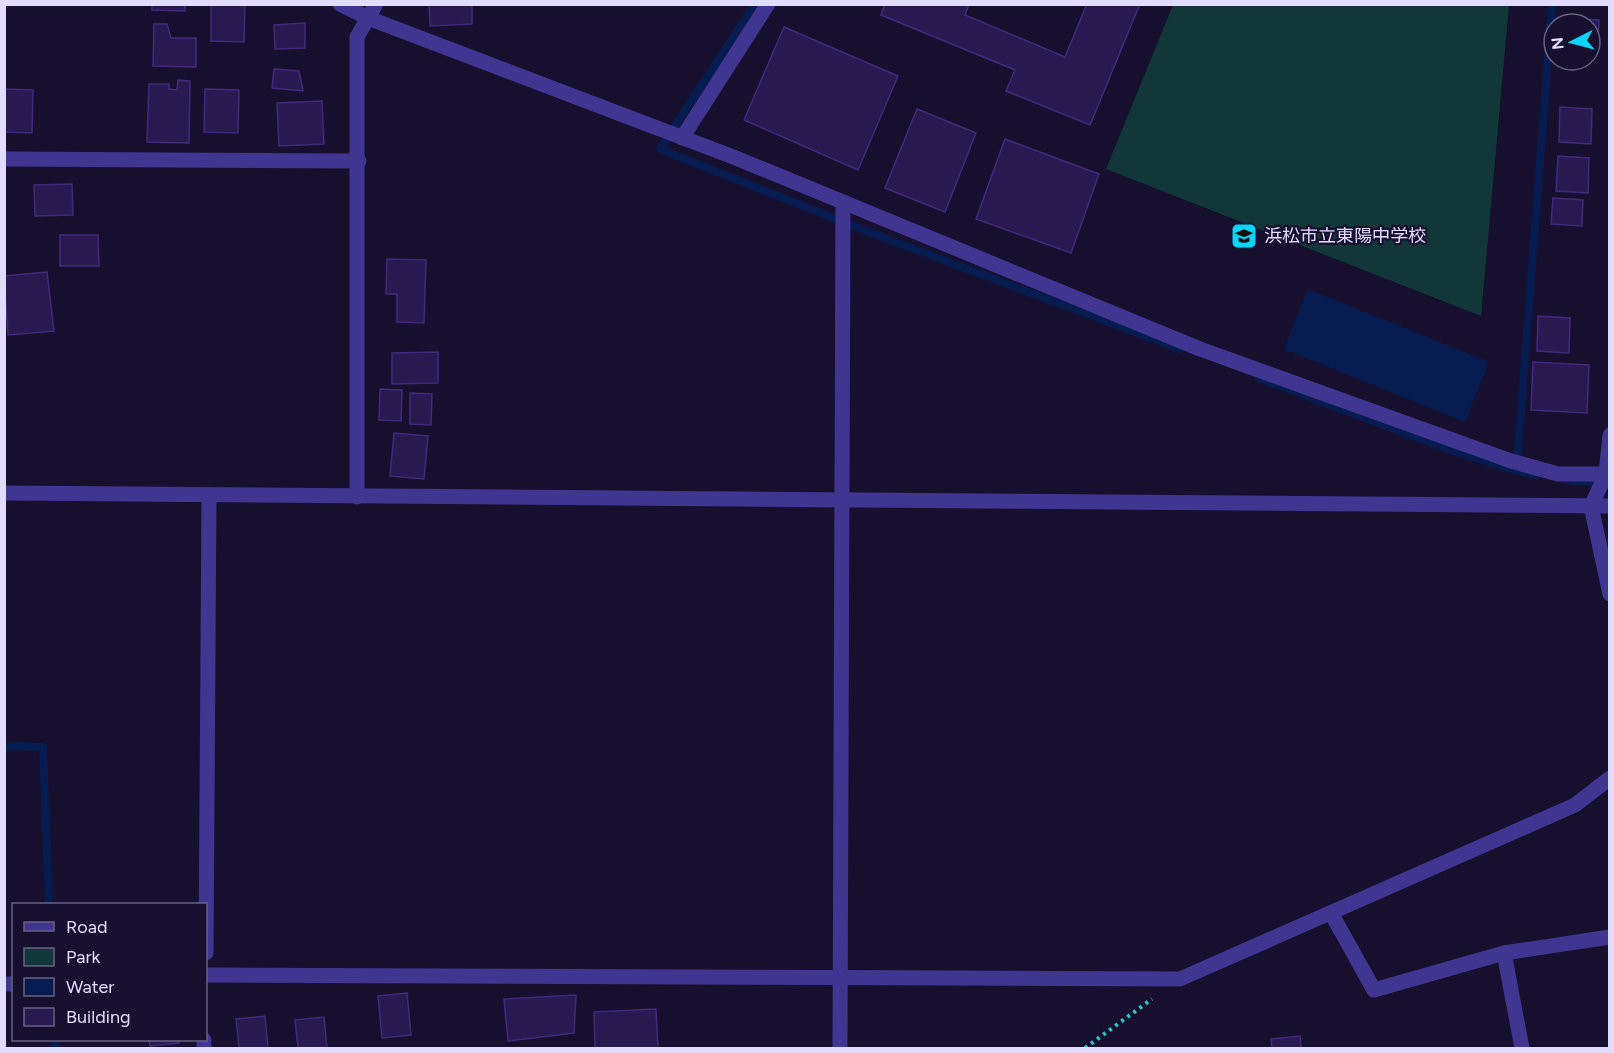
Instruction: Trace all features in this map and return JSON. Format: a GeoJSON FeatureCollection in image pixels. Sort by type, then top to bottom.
{"type":"FeatureCollection","features":[{"type":"Feature","properties":{"kind":"street"},"geometry":{"type":"LineString","coordinates":[[340,4],[372,11],[1200,349],[1500,457],[1558,474],[1606,474]]}},
{"type":"Feature","properties":{"kind":"street"},"geometry":{"type":"LineString","coordinates":[[682,138],[768,4]]}},
{"type":"Feature","properties":{"kind":"street"},"geometry":{"type":"LineString","coordinates":[[357,497],[359,161],[357,37],[372,11]]}},
{"type":"Feature","properties":{"kind":"street"},"geometry":{"type":"LineString","coordinates":[[4,159],[359,161]]}},
{"type":"Feature","properties":{"kind":"street"},"geometry":{"type":"LineString","coordinates":[[840,1048],[843,202]]}},
{"type":"Feature","properties":{"kind":"street"},"geometry":{"type":"LineString","coordinates":[[1610,435],[1606,474],[1591,506],[1610,594]]}},
{"type":"Feature","properties":{"kind":"street"},"geometry":{"type":"LineString","coordinates":[[4,492],[1610,507]]}},
{"type":"Feature","properties":{"kind":"street"},"geometry":{"type":"LineString","coordinates":[[206,903],[209,495]]}},
{"type":"Feature","properties":{"kind":"street"},"geometry":{"type":"LineString","coordinates":[[207,975],[1179,979],[1575,805],[1610,778]]}},
{"type":"Feature","properties":{"kind":"street"},"geometry":{"type":"LineString","coordinates":[[1330,913],[1374,990],[1504,953],[1610,937]]}},
{"type":"Feature","properties":{"kind":"street"},"geometry":{"type":"LineString","coordinates":[[1504,953],[1522,1048]]}},
{"type":"Feature","properties":{"kind":"path"},"geometry":{"type":"LineString","coordinates":[[1085,1048],[1179,979]]}},
{"type":"Feature","properties":{"kind":"green space"},"geometry":{"type":"Polygon","coordinates":[[[1173,5],[1509,5],[1481,316],[1106,169],[1173,5]]]}},
{"type":"Feature","properties":{"kind":"water"},"geometry":{"type":"Polygon","coordinates":[[[1308,289],[1489,362],[1465,422],[1284,349],[1308,289]]]}},
{"type":"Feature","properties":{"kind":"building"},"geometry":{"type":"Polygon","coordinates":[[[152,4],[185,4],[185,11],[152,10],[152,4]]]}},
{"type":"Feature","properties":{"kind":"building"},"geometry":{"type":"Polygon","coordinates":[[[211,4],[245,4],[244,42],[211,41],[211,4]]]}},
{"type":"Feature","properties":{"kind":"building"},"geometry":{"type":"Polygon","coordinates":[[[429,4],[472,4],[472,24],[430,26],[429,4]]]}},
{"type":"Feature","properties":{"kind":"building"},"geometry":{"type":"Polygon","coordinates":[[[885,4],[969,4],[965,15],[1065,57],[1087,4],[1140,4],[1090,125],[1006,91],[1015,70],[881,15],[885,4]]]}},
{"type":"Feature","properties":{"kind":"building"},"geometry":{"type":"Polygon","coordinates":[[[305,23],[305,48],[275,49],[274,25],[305,23]]]}},
{"type":"Feature","properties":{"kind":"building"},"geometry":{"type":"Polygon","coordinates":[[[154,24],[167,24],[171,38],[196,38],[196,67],[153,66],[154,24]]]}},
{"type":"Feature","properties":{"kind":"building"},"geometry":{"type":"Polygon","coordinates":[[[784,27],[898,76],[858,170],[744,120],[784,27]]]}},
{"type":"Feature","properties":{"kind":"building"},"geometry":{"type":"Polygon","coordinates":[[[274,69],[299,71],[303,91],[272,88],[274,69]]]}},
{"type":"Feature","properties":{"kind":"building"},"geometry":{"type":"Polygon","coordinates":[[[178,80],[190,81],[189,143],[147,142],[149,84],[169,84],[169,89],[177,90],[178,80]]]}},
{"type":"Feature","properties":{"kind":"building"},"geometry":{"type":"Polygon","coordinates":[[[4,89],[33,90],[32,133],[4,132],[4,89]]]}},
{"type":"Feature","properties":{"kind":"building"},"geometry":{"type":"Polygon","coordinates":[[[205,89],[239,90],[238,133],[204,132],[205,89]]]}},
{"type":"Feature","properties":{"kind":"building"},"geometry":{"type":"Polygon","coordinates":[[[322,101],[324,144],[279,146],[277,103],[322,101]]]}},
{"type":"Feature","properties":{"kind":"building"},"geometry":{"type":"Polygon","coordinates":[[[1560,107],[1592,109],[1591,144],[1559,142],[1560,107]]]}},
{"type":"Feature","properties":{"kind":"building"},"geometry":{"type":"Polygon","coordinates":[[[917,109],[976,133],[945,212],[885,188],[917,109]]]}},
{"type":"Feature","properties":{"kind":"building"},"geometry":{"type":"Polygon","coordinates":[[[1005,139],[1099,174],[1071,253],[976,219],[1005,139]]]}},
{"type":"Feature","properties":{"kind":"building"},"geometry":{"type":"Polygon","coordinates":[[[1558,156],[1589,158],[1588,193],[1556,191],[1558,156]]]}},
{"type":"Feature","properties":{"kind":"building"},"geometry":{"type":"Polygon","coordinates":[[[72,184],[73,215],[35,216],[34,185],[72,184]]]}},
{"type":"Feature","properties":{"kind":"building"},"geometry":{"type":"Polygon","coordinates":[[[1553,198],[1583,200],[1582,226],[1551,224],[1553,198]]]}},
{"type":"Feature","properties":{"kind":"building"},"geometry":{"type":"Polygon","coordinates":[[[60,235],[98,235],[99,266],[60,266],[60,235]]]}},
{"type":"Feature","properties":{"kind":"building"},"geometry":{"type":"Polygon","coordinates":[[[387,259],[426,260],[424,323],[397,322],[397,294],[386,294],[387,259]]]}},
{"type":"Feature","properties":{"kind":"building"},"geometry":{"type":"Polygon","coordinates":[[[47,272],[54,331],[8,335],[4,276],[47,272]]]}},
{"type":"Feature","properties":{"kind":"building"},"geometry":{"type":"Polygon","coordinates":[[[1538,316],[1570,318],[1569,353],[1537,351],[1538,316]]]}},
{"type":"Feature","properties":{"kind":"building"},"geometry":{"type":"Polygon","coordinates":[[[438,352],[438,383],[392,384],[392,353],[438,352]]]}},
{"type":"Feature","properties":{"kind":"building"},"geometry":{"type":"Polygon","coordinates":[[[1533,362],[1589,365],[1587,413],[1531,410],[1533,362]]]}},
{"type":"Feature","properties":{"kind":"building"},"geometry":{"type":"Polygon","coordinates":[[[380,389],[402,390],[401,421],[379,420],[380,389]]]}},
{"type":"Feature","properties":{"kind":"building"},"geometry":{"type":"Polygon","coordinates":[[[410,393],[432,394],[431,425],[410,424],[410,393]]]}},
{"type":"Feature","properties":{"kind":"building"},"geometry":{"type":"Polygon","coordinates":[[[394,433],[428,436],[424,479],[390,476],[394,433]]]}},
{"type":"Feature","properties":{"kind":"building"},"geometry":{"type":"Polygon","coordinates":[[[407,993],[411,1035],[382,1038],[378,996],[407,993]]]}},
{"type":"Feature","properties":{"kind":"building"},"geometry":{"type":"Polygon","coordinates":[[[576,995],[574,1033],[508,1041],[504,999],[576,995]]]}},
{"type":"Feature","properties":{"kind":"building"},"geometry":{"type":"Polygon","coordinates":[[[656,1009],[658,1048],[595,1048],[594,1012],[656,1009]]]}},
{"type":"Feature","properties":{"kind":"building"},"geometry":{"type":"Polygon","coordinates":[[[265,1016],[268,1048],[239,1048],[236,1019],[265,1016]]]}},
{"type":"Feature","properties":{"kind":"building"},"geometry":{"type":"Polygon","coordinates":[[[324,1017],[327,1048],[298,1048],[295,1020],[324,1017]]]}},
{"type":"Feature","properties":{"kind":"building"},"geometry":{"type":"Polygon","coordinates":[[[1300,1036],[1301,1048],[1272,1048],[1271,1039],[1300,1036]]]}},
{"type":"Feature","properties":{"kind":"building"},"geometry":{"type":"Polygon","coordinates":[[[149,1041],[178,1041],[179,1043],[150,1046],[149,1041]]]}},
{"type":"Feature","properties":{"kind":"waterway"},"geometry":{"type":"LineString","coordinates":[[755,4],[660,149],[861,229],[1180,349]]}},
{"type":"Feature","properties":{"kind":"waterway"},"geometry":{"type":"LineString","coordinates":[[1517,464],[1552,4]]}},
{"type":"Feature","properties":{"kind":"waterway"},"geometry":{"type":"LineString","coordinates":[[1259,378],[1453,451],[1536,475]]}},
{"type":"Feature","properties":{"kind":"waterway"},"geometry":{"type":"LineString","coordinates":[[1566,480],[1601,483]]}},
{"type":"Feature","properties":{"kind":"waterway"},"geometry":{"type":"LineString","coordinates":[[4,746],[43,747],[49,903]]}},
{"type":"Feature","properties":{"kind":"waterway"},"geometry":{"type":"LineString","coordinates":[[55,1041],[56,1048]]}},
{"type":"Feature","properties":{"kind":"place","name":"浜松市立東陽中学校"},"geometry":{"type":"Point","coordinates":[1244,236]}}]}
